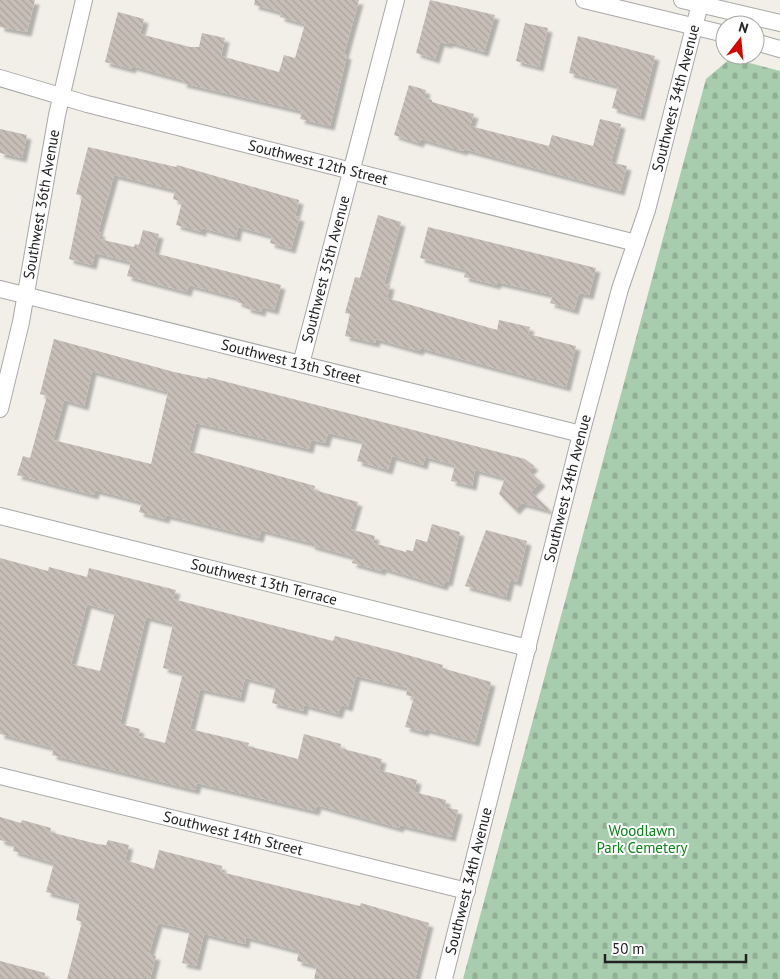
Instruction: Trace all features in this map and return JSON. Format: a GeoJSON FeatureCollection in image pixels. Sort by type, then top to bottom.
{"type":"FeatureCollection","features":[{"type":"Feature","properties":{"kind":"street","name":"Southwest 36th Avenue"},"geometry":{"type":"LineString","coordinates":[[0,409],[16,347],[61,95],[84,0]]}},
{"type":"Feature","properties":{"kind":"street","name":"Southwest 35th Avenue"},"geometry":{"type":"LineString","coordinates":[[301,364],[396,0]]}},
{"type":"Feature","properties":{"kind":"street"},"geometry":{"type":"LineString","coordinates":[[584,0],[715,32]]}},
{"type":"Feature","properties":{"kind":"street"},"geometry":{"type":"LineString","coordinates":[[682,0],[700,2],[780,23]]}},
{"type":"Feature","properties":{"kind":"street","name":"Southwest 34th Avenue"},"geometry":{"type":"LineString","coordinates":[[444,979],[581,434],[620,289],[636,243],[700,2]]}},
{"type":"Feature","properties":{"kind":"street"},"geometry":{"type":"LineString","coordinates":[[765,45],[780,49]]}},
{"type":"Feature","properties":{"kind":"street","name":"Southwest 12th Street"},"geometry":{"type":"LineString","coordinates":[[0,78],[636,243]]}},
{"type":"Feature","properties":{"kind":"street","name":"Southwest 13th Street"},"geometry":{"type":"LineString","coordinates":[[0,289],[581,434]]}},
{"type":"Feature","properties":{"kind":"street","name":"Southwest 13th Terrace"},"geometry":{"type":"LineString","coordinates":[[0,516],[528,648]]}},
{"type":"Feature","properties":{"kind":"street","name":"Southwest 14th Street"},"geometry":{"type":"LineString","coordinates":[[0,776],[467,891]]}},
{"type":"Feature","properties":{"kind":"green space","name":"Woodlawn Park Cemetery"},"geometry":{"type":"Polygon","coordinates":[[[723,65],[757,65],[780,71],[780,979],[463,979],[706,79],[723,65]]]}},
{"type":"Feature","properties":{"kind":"building"},"geometry":{"type":"Polygon","coordinates":[[[0,0],[35,0],[27,32],[0,27],[0,0]]]}},
{"type":"Feature","properties":{"kind":"building"},"geometry":{"type":"Polygon","coordinates":[[[255,0],[359,0],[344,54],[347,55],[330,126],[300,119],[302,111],[182,83],[183,80],[132,66],[131,69],[105,62],[118,12],[144,19],[140,34],[190,47],[199,47],[202,33],[225,38],[221,56],[279,72],[284,55],[295,58],[305,24],[280,17],[281,12],[254,5],[255,0]]]}},
{"type":"Feature","properties":{"kind":"building"},"geometry":{"type":"Polygon","coordinates":[[[430,0],[495,15],[484,52],[449,42],[448,44],[440,42],[435,59],[416,53],[430,0]]]}},
{"type":"Feature","properties":{"kind":"building"},"geometry":{"type":"Polygon","coordinates":[[[525,23],[548,28],[539,67],[516,61],[525,23]]]}},
{"type":"Feature","properties":{"kind":"building"},"geometry":{"type":"Polygon","coordinates":[[[578,36],[655,56],[640,116],[612,108],[618,86],[569,73],[578,36]]]}},
{"type":"Feature","properties":{"kind":"building"},"geometry":{"type":"Polygon","coordinates":[[[409,85],[426,90],[424,98],[432,100],[432,102],[474,114],[470,126],[549,146],[552,135],[593,146],[600,119],[621,124],[611,162],[627,166],[620,191],[464,149],[463,151],[421,139],[419,143],[394,135],[409,85]]]}},
{"type":"Feature","properties":{"kind":"building"},"geometry":{"type":"Polygon","coordinates":[[[0,129],[27,135],[22,158],[0,153],[0,129]]]}},
{"type":"Feature","properties":{"kind":"building"},"geometry":{"type":"Polygon","coordinates":[[[88,147],[176,167],[177,165],[299,200],[295,216],[300,217],[291,249],[270,243],[272,236],[238,227],[236,237],[202,228],[202,232],[176,225],[182,202],[173,199],[175,190],[114,175],[98,232],[101,233],[99,239],[134,247],[135,244],[139,245],[143,230],[159,234],[154,253],[281,285],[274,310],[262,307],[261,312],[246,308],[247,305],[237,302],[238,298],[189,285],[187,292],[127,276],[131,262],[95,253],[92,265],[69,259],[82,196],[76,194],[88,147]]]}},
{"type":"Feature","properties":{"kind":"building"},"geometry":{"type":"Polygon","coordinates":[[[378,215],[401,222],[384,284],[390,285],[387,298],[497,330],[499,320],[530,327],[528,334],[576,346],[566,387],[420,348],[419,351],[376,339],[375,343],[345,336],[350,314],[345,313],[355,277],[360,278],[378,215]]]}},
{"type":"Feature","properties":{"kind":"building"},"geometry":{"type":"Polygon","coordinates":[[[428,227],[596,268],[589,295],[579,293],[574,310],[550,303],[553,295],[497,282],[496,285],[464,277],[466,270],[420,258],[428,227]]]}},
{"type":"Feature","properties":{"kind":"building"},"geometry":{"type":"Polygon","coordinates":[[[54,339],[174,372],[207,379],[208,377],[525,459],[534,466],[529,471],[541,482],[531,492],[551,511],[522,503],[515,510],[499,494],[505,478],[475,470],[472,486],[451,481],[455,465],[425,457],[423,465],[392,456],[388,470],[357,461],[363,441],[328,433],[325,443],[311,440],[309,449],[196,423],[189,451],[315,486],[314,490],[358,502],[350,529],[375,536],[373,543],[406,552],[406,550],[413,551],[416,539],[427,542],[432,524],[460,532],[448,582],[445,581],[443,586],[382,568],[381,571],[352,563],[354,557],[310,545],[311,543],[261,530],[259,538],[166,515],[165,519],[139,512],[142,502],[95,490],[94,495],[17,475],[23,456],[30,458],[47,396],[40,394],[54,339]],[[92,371],[84,406],[64,400],[53,440],[151,464],[168,392],[92,371]]]}},
{"type":"Feature","properties":{"kind":"building"},"geometry":{"type":"Polygon","coordinates":[[[486,530],[527,541],[517,582],[510,580],[506,597],[465,586],[486,530]]]}},
{"type":"Feature","properties":{"kind":"building"},"geometry":{"type":"Polygon","coordinates":[[[0,558],[48,571],[49,567],[87,577],[89,568],[176,590],[173,599],[333,641],[335,636],[397,652],[443,665],[442,668],[491,682],[475,742],[425,729],[424,732],[405,727],[414,697],[406,695],[408,688],[356,676],[348,707],[341,705],[338,714],[304,705],[303,711],[272,703],[276,686],[245,678],[240,698],[200,689],[190,729],[249,743],[248,746],[298,759],[304,734],[341,744],[340,748],[382,759],[379,770],[417,780],[414,792],[446,800],[445,807],[458,810],[451,837],[400,825],[399,828],[317,805],[315,811],[197,783],[195,790],[52,755],[54,748],[0,734],[0,558]],[[87,604],[71,664],[100,671],[115,612],[87,604]],[[146,617],[120,724],[140,729],[138,736],[165,743],[183,673],[163,668],[173,624],[146,617]]]}},
{"type":"Feature","properties":{"kind":"building"},"geometry":{"type":"Polygon","coordinates":[[[0,817],[21,823],[22,820],[51,828],[50,832],[97,844],[106,845],[108,840],[129,845],[125,860],[154,869],[159,850],[222,866],[221,872],[360,906],[361,903],[429,923],[415,979],[314,979],[317,966],[297,961],[299,951],[246,937],[245,944],[204,934],[196,966],[182,963],[190,930],[158,923],[149,954],[156,956],[150,979],[67,979],[82,922],[76,920],[80,901],[46,892],[54,863],[13,851],[15,844],[0,840],[0,817]]]}},
{"type":"Feature","properties":{"kind":"building"},"geometry":{"type":"Polygon","coordinates":[[[0,961],[45,973],[44,979],[0,979],[0,961]]]}}]}
